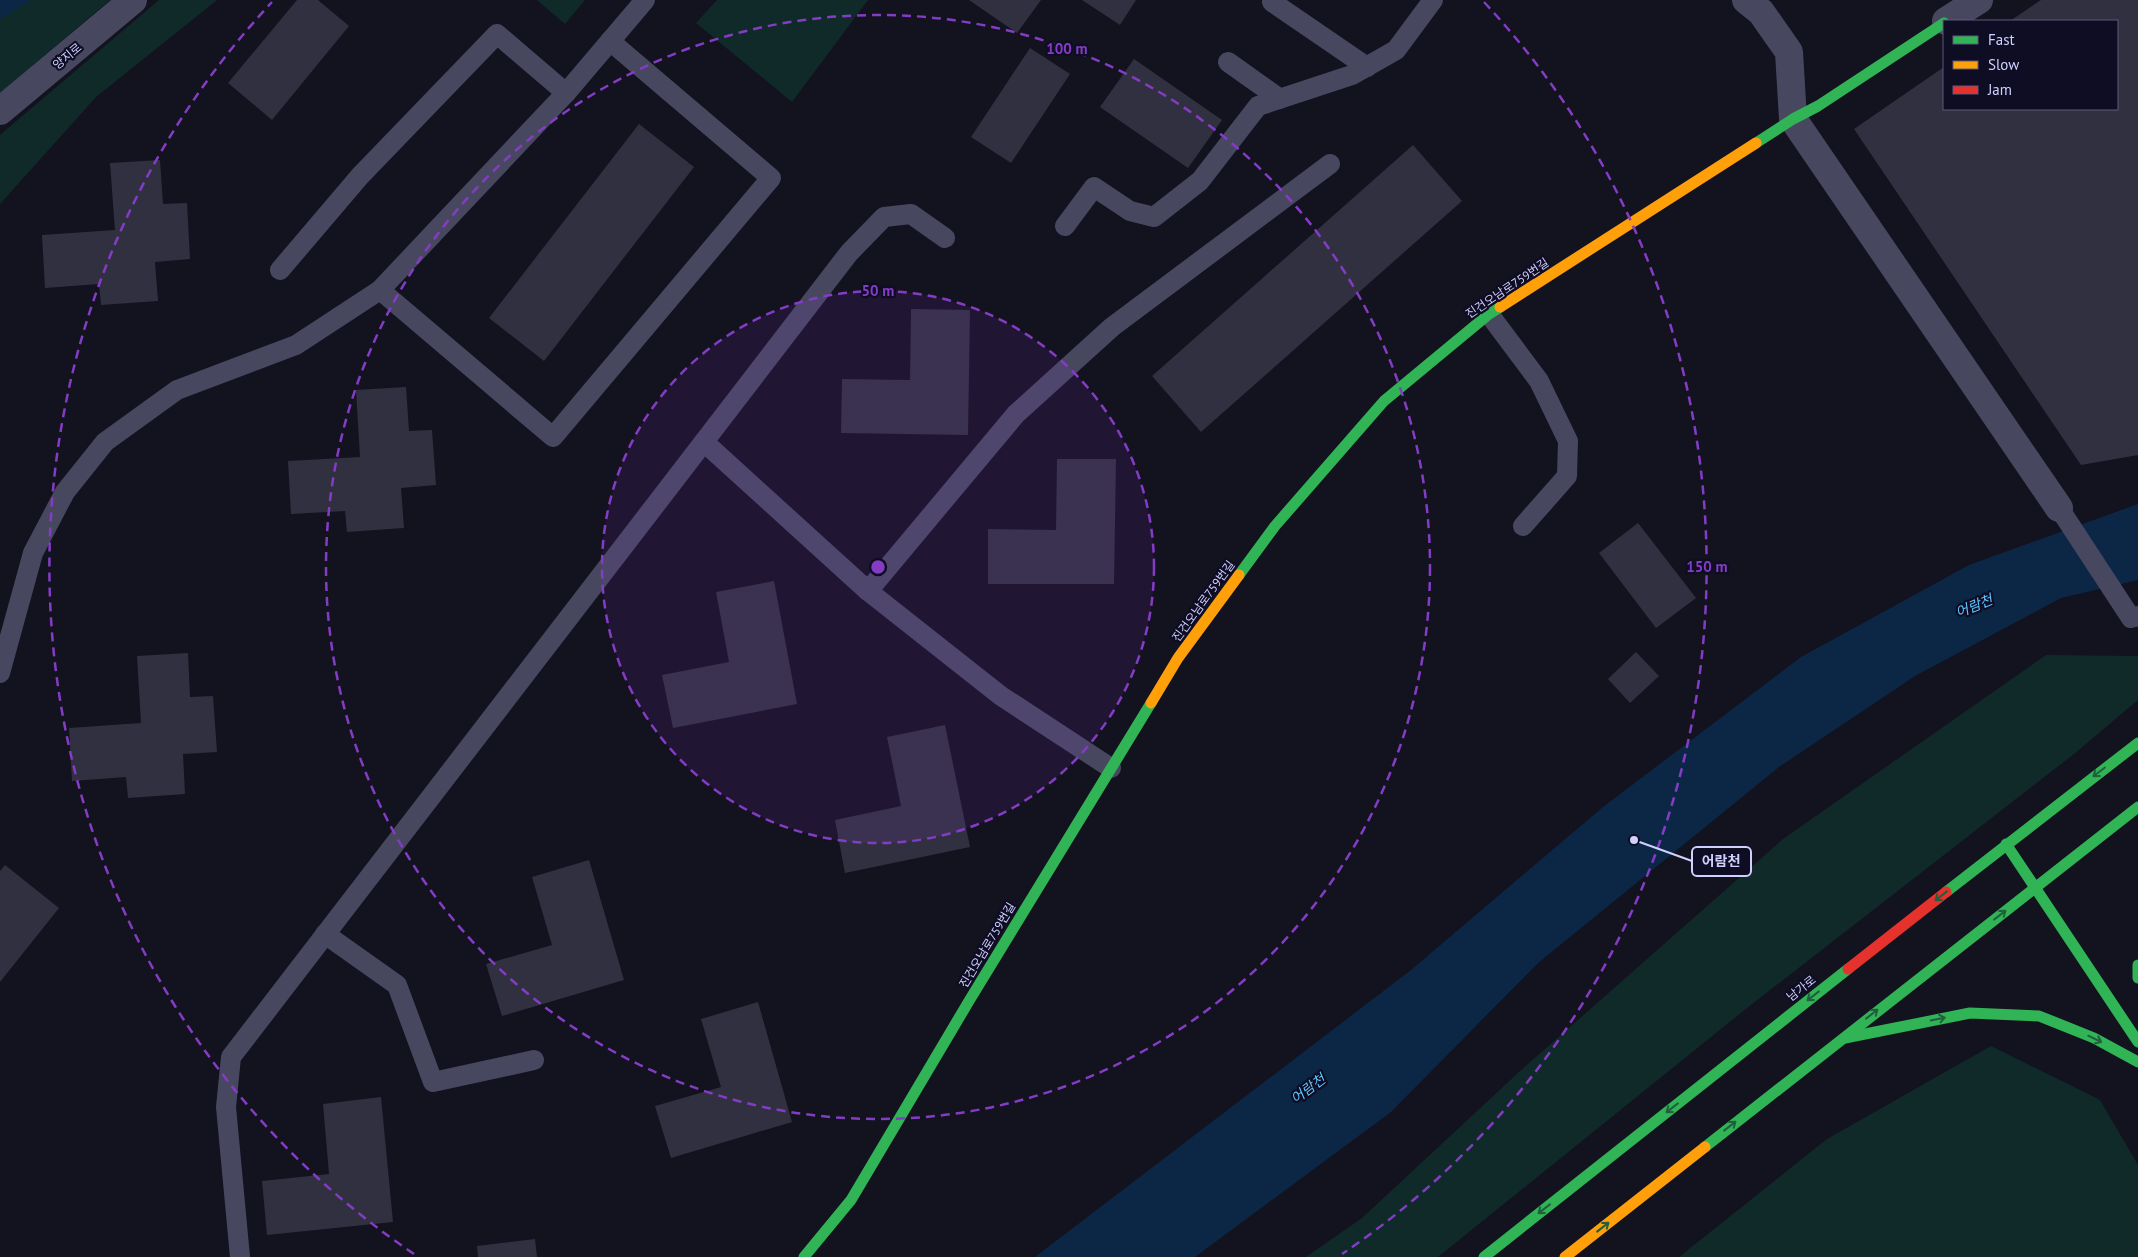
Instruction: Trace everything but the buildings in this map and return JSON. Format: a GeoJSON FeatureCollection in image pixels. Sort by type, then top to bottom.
{"type":"FeatureCollection","features":[{"type":"Feature","properties":{"kind":"main road","name":"진건오남로759번길"},"geometry":{"type":"LineString","coordinates":[[804,1257],[851,1200],[969,1001],[1178,658],[1275,526],[1384,401],[1489,314],[1793,119],[1818,106],[1943,23]]}},
{"type":"Feature","properties":{"kind":"main road","name":"남가로"},"geometry":{"type":"LineString","coordinates":[[1484,1257],[2006,844],[2138,743]]}},
{"type":"Feature","properties":{"kind":"main road"},"geometry":{"type":"LineString","coordinates":[[1565,1257],[2138,807]]}},
{"type":"Feature","properties":{"kind":"main road"},"geometry":{"type":"LineString","coordinates":[[2006,844],[2138,1042]]}},
{"type":"Feature","properties":{"kind":"main road"},"geometry":{"type":"LineString","coordinates":[[2138,964],[2138,978]]}},
{"type":"Feature","properties":{"kind":"main road"},"geometry":{"type":"LineString","coordinates":[[1839,1040],[1970,1013],[2039,1016],[2094,1038],[2138,1062]]}},
{"type":"Feature","properties":{"kind":"street","name":"양지로"},"geometry":{"type":"LineString","coordinates":[[0,111],[133,0]]}},
{"type":"Feature","properties":{"kind":"street"},"geometry":{"type":"LineString","coordinates":[[1746,0],[1761,12],[1788,52],[1793,119],[2059,508]]}},
{"type":"Feature","properties":{"kind":"street"},"geometry":{"type":"LineString","coordinates":[[1948,20],[1978,0]]}},
{"type":"Feature","properties":{"kind":"lane"},"geometry":{"type":"LineString","coordinates":[[0,673],[33,552],[64,492],[105,442],[177,390],[296,345],[380,290],[566,93],[645,0]]}},
{"type":"Feature","properties":{"kind":"lane"},"geometry":{"type":"LineString","coordinates":[[1065,226],[1094,187],[1130,211],[1154,217],[1200,181],[1258,106],[1352,75],[1396,50],[1433,0]]}},
{"type":"Feature","properties":{"kind":"lane"},"geometry":{"type":"LineString","coordinates":[[1272,2],[1367,67]]}},
{"type":"Feature","properties":{"kind":"lane"},"geometry":{"type":"LineString","coordinates":[[280,270],[360,176],[496,34],[566,93]]}},
{"type":"Feature","properties":{"kind":"lane"},"geometry":{"type":"LineString","coordinates":[[380,290],[553,436],[771,178],[610,41]]}},
{"type":"Feature","properties":{"kind":"lane"},"geometry":{"type":"LineString","coordinates":[[1228,62],[1280,99]]}},
{"type":"Feature","properties":{"kind":"lane"},"geometry":{"type":"LineString","coordinates":[[868,590],[1016,414],[1112,327],[1330,164]]}},
{"type":"Feature","properties":{"kind":"lane"},"geometry":{"type":"LineString","coordinates":[[240,1257],[226,1107],[230,1056],[849,253],[884,216],[911,214],[945,238]]}},
{"type":"Feature","properties":{"kind":"lane"},"geometry":{"type":"LineString","coordinates":[[1489,314],[1539,380],[1568,442],[1567,476],[1523,526]]}},
{"type":"Feature","properties":{"kind":"lane"},"geometry":{"type":"LineString","coordinates":[[704,442],[868,590],[1001,696],[1111,768]]}},
{"type":"Feature","properties":{"kind":"lane"},"geometry":{"type":"LineString","coordinates":[[2059,508],[2131,618],[2138,616]]}},
{"type":"Feature","properties":{"kind":"lane"},"geometry":{"type":"LineString","coordinates":[[325,934],[397,985],[434,1082],[534,1060]]}},
{"type":"Feature","properties":{"kind":"green space"},"geometry":{"type":"Polygon","coordinates":[[[0,0],[110,0],[0,93],[0,0]]]}},
{"type":"Feature","properties":{"kind":"green space"},"geometry":{"type":"Polygon","coordinates":[[[159,0],[217,0],[96,97],[0,204],[0,135],[159,0]]]}},
{"type":"Feature","properties":{"kind":"green space"},"geometry":{"type":"Polygon","coordinates":[[[537,0],[585,0],[565,24],[537,0]]]}},
{"type":"Feature","properties":{"kind":"green space"},"geometry":{"type":"Polygon","coordinates":[[[717,0],[868,0],[792,102],[696,23],[717,0]]]}},
{"type":"Feature","properties":{"kind":"green space"},"geometry":{"type":"Polygon","coordinates":[[[2046,655],[2138,656],[2138,700],[2074,754],[1747,1008],[1438,1257],[1306,1257],[1362,1218],[1519,1072],[1783,839],[2046,655]]]}},
{"type":"Feature","properties":{"kind":"green space"},"geometry":{"type":"Polygon","coordinates":[[[1991,1046],[2100,1100],[2138,1165],[2138,1257],[1679,1257],[1827,1139],[1991,1046]]]}},
{"type":"Feature","properties":{"kind":"water"},"geometry":{"type":"Polygon","coordinates":[[[0,0],[31,0],[0,19],[0,0]]]}},
{"type":"Feature","properties":{"kind":"water"},"geometry":{"type":"Polygon","coordinates":[[[2138,504],[2138,580],[2061,598],[1915,676],[1779,767],[1538,963],[1391,1112],[1195,1257],[1035,1257],[1411,970],[1603,807],[1801,657],[1969,565],[2138,504]]]}},
{"type":"Feature","properties":{"kind":"traffic: fast"},"geometry":{"type":"LineString","coordinates":[[1756,143],[1793,119],[1818,106],[1943,24]]}},
{"type":"Feature","properties":{"kind":"traffic: fast"},"geometry":{"type":"LineString","coordinates":[[1239,575],[1275,526],[1384,401],[1500,307]]}},
{"type":"Feature","properties":{"kind":"traffic: fast"},"geometry":{"type":"LineString","coordinates":[[804,1257],[851,1200],[969,1001],[1151,703]]}},
{"type":"Feature","properties":{"kind":"traffic: fast"},"geometry":{"type":"LineString","coordinates":[[1946,892],[2138,743]]}},
{"type":"Feature","properties":{"kind":"traffic: fast"},"geometry":{"type":"LineString","coordinates":[[1705,1147],[2138,807]]}},
{"type":"Feature","properties":{"kind":"traffic: fast"},"geometry":{"type":"LineString","coordinates":[[2006,844],[2138,1042]]}},
{"type":"Feature","properties":{"kind":"traffic: fast"},"geometry":{"type":"LineString","coordinates":[[2138,965],[2138,978]]}},
{"type":"Feature","properties":{"kind":"traffic: fast"},"geometry":{"type":"LineString","coordinates":[[1484,1257],[1848,969]]}},
{"type":"Feature","properties":{"kind":"traffic: fast"},"geometry":{"type":"LineString","coordinates":[[1845,1038],[1970,1013],[2039,1016],[2094,1038],[2138,1062]]}},
{"type":"Feature","properties":{"kind":"traffic: slow"},"geometry":{"type":"LineString","coordinates":[[1500,307],[1756,143]]}},
{"type":"Feature","properties":{"kind":"traffic: slow"},"geometry":{"type":"LineString","coordinates":[[1151,703],[1178,658],[1239,575]]}},
{"type":"Feature","properties":{"kind":"traffic: slow"},"geometry":{"type":"LineString","coordinates":[[1565,1257],[1705,1147]]}},
{"type":"Feature","properties":{"kind":"traffic: jam"},"geometry":{"type":"LineString","coordinates":[[1848,969],[1946,892]]}},
{"type":"Feature","properties":{"kind":"place","name":"어람천"},"geometry":{"type":"Point","coordinates":[1634,840]}}]}
